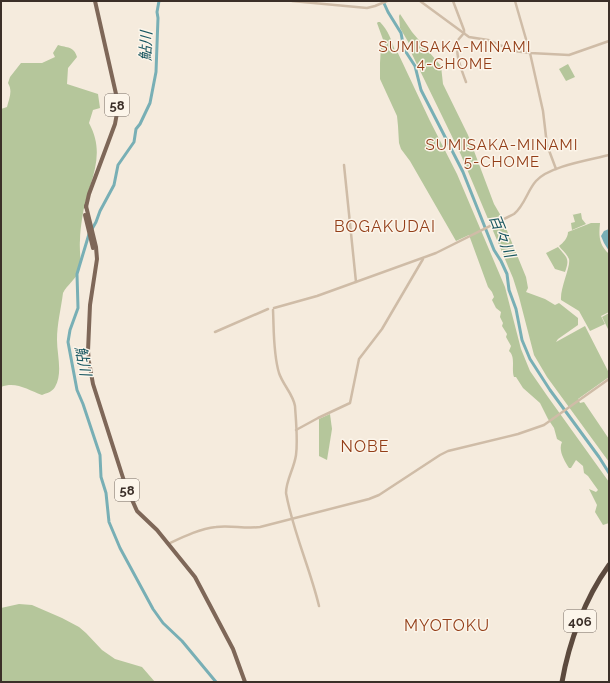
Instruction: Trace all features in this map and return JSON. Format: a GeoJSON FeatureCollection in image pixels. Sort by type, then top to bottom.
{"type":"FeatureCollection","features":[{"type":"Feature","properties":{"kind":"highway","name":"406"},"geometry":{"type":"LineString","coordinates":[[562,682],[564,667],[585,609],[609,566]]}},
{"type":"Feature","properties":{"kind":"main road","name":"58"},"geometry":{"type":"LineString","coordinates":[[95,1],[116,94],[117,113],[115,124],[86,206],[93,240],[96,268],[90,305],[88,338],[91,374],[118,465],[132,502],[140,515],[150,523],[189,569],[200,586],[233,650],[245,682]]}},
{"type":"Feature","properties":{"kind":"street"},"geometry":{"type":"LineString","coordinates":[[292,1],[367,8],[387,1]]}},
{"type":"Feature","properties":{"kind":"street"},"geometry":{"type":"LineString","coordinates":[[420,1],[469,37],[488,40],[514,51],[569,55],[609,41]]}},
{"type":"Feature","properties":{"kind":"street"},"geometry":{"type":"LineString","coordinates":[[453,1],[464,30],[464,34]]}},
{"type":"Feature","properties":{"kind":"street"},"geometry":{"type":"LineString","coordinates":[[515,1],[530,53],[543,111],[547,145],[556,169]]}},
{"type":"Feature","properties":{"kind":"street"},"geometry":{"type":"LineString","coordinates":[[464,34],[458,40],[457,53],[459,64],[466,82]]}},
{"type":"Feature","properties":{"kind":"street"},"geometry":{"type":"LineString","coordinates":[[215,332],[271,308],[289,302],[307,299],[446,250],[502,221],[519,210],[537,180],[546,173],[609,155]]}},
{"type":"Feature","properties":{"kind":"street"},"geometry":{"type":"LineString","coordinates":[[344,165],[356,282]]}},
{"type":"Feature","properties":{"kind":"street"},"geometry":{"type":"LineString","coordinates":[[296,430],[350,403],[359,359],[382,329],[423,258]]}},
{"type":"Feature","properties":{"kind":"street"},"geometry":{"type":"LineString","coordinates":[[271,308],[278,368],[294,404],[296,455],[286,486],[288,503],[299,543],[315,586],[320,606]]}},
{"type":"Feature","properties":{"kind":"street"},"geometry":{"type":"LineString","coordinates":[[168,544],[191,534],[216,527],[250,529],[369,499],[389,490],[440,455],[537,428],[550,421],[609,379]]}},
{"type":"Feature","properties":{"kind":"green space"},"geometry":{"type":"Polygon","coordinates":[[[400,14],[412,32],[441,66],[443,84],[468,135],[494,204],[501,216],[526,277],[528,288],[526,292],[545,299],[555,305],[559,303],[578,318],[578,325],[556,342],[585,326],[609,373],[609,377],[578,399],[580,403],[584,402],[609,439],[609,462],[547,377],[534,355],[513,278],[461,155],[408,46],[410,45],[400,28],[400,14]]]}},
{"type":"Feature","properties":{"kind":"green space"},"geometry":{"type":"Polygon","coordinates":[[[378,22],[383,25],[395,51],[397,51],[457,174],[505,287],[521,349],[530,371],[609,482],[609,523],[603,525],[595,512],[597,505],[589,489],[596,492],[598,490],[584,473],[583,466],[576,460],[571,468],[569,468],[561,452],[562,442],[557,439],[554,428],[540,403],[523,388],[516,377],[514,377],[513,360],[509,351],[511,346],[506,337],[507,334],[502,326],[503,323],[500,317],[501,312],[496,308],[492,300],[494,297],[488,287],[469,235],[456,241],[410,161],[401,149],[399,143],[397,116],[380,79],[381,46],[385,45],[377,23],[378,22]]]}},
{"type":"Feature","properties":{"kind":"green space"},"geometry":{"type":"Polygon","coordinates":[[[58,45],[72,49],[76,53],[77,57],[68,68],[67,84],[98,94],[100,108],[93,110],[89,123],[97,148],[94,171],[82,219],[79,271],[63,293],[58,322],[57,346],[59,376],[54,389],[42,395],[12,385],[1,387],[1,109],[7,107],[10,98],[8,83],[10,77],[21,63],[42,63],[55,57],[53,53],[58,45]]]}},
{"type":"Feature","properties":{"kind":"green space"},"geometry":{"type":"Polygon","coordinates":[[[568,64],[575,77],[566,81],[559,69],[568,64]]]}},
{"type":"Feature","properties":{"kind":"green space"},"geometry":{"type":"Polygon","coordinates":[[[581,213],[582,219],[586,224],[572,230],[571,223],[575,222],[572,215],[581,213]]]}},
{"type":"Feature","properties":{"kind":"green space"},"geometry":{"type":"Polygon","coordinates":[[[591,223],[600,223],[601,243],[609,254],[609,312],[601,316],[605,324],[590,331],[579,311],[561,300],[569,259],[559,246],[564,242],[568,232],[591,223]]]}},
{"type":"Feature","properties":{"kind":"green space"},"geometry":{"type":"Polygon","coordinates":[[[558,247],[567,258],[565,272],[555,269],[546,253],[558,247]]]}},
{"type":"Feature","properties":{"kind":"green space"},"geometry":{"type":"Polygon","coordinates":[[[609,313],[609,331],[602,317],[609,313]]]}},
{"type":"Feature","properties":{"kind":"green space"},"geometry":{"type":"Polygon","coordinates":[[[330,414],[332,429],[327,460],[319,456],[319,419],[330,414]]]}},
{"type":"Feature","properties":{"kind":"green space"},"geometry":{"type":"Polygon","coordinates":[[[19,604],[32,605],[79,627],[102,650],[115,659],[142,667],[155,682],[1,682],[1,608],[19,604]]]}},
{"type":"Feature","properties":{"kind":"water"},"geometry":{"type":"Polygon","coordinates":[[[609,229],[609,251],[601,236],[604,231],[609,229]]]}},
{"type":"Feature","properties":{"kind":"waterway","name":"鮎川"},"geometry":{"type":"LineString","coordinates":[[92,229],[114,185],[118,165],[134,142],[136,129],[150,103],[156,72],[157,12],[159,1]]}},
{"type":"Feature","properties":{"kind":"waterway","name":"百々川"},"geometry":{"type":"LineString","coordinates":[[383,1],[401,33],[404,49],[415,66],[421,90],[463,172],[494,250],[507,274],[509,290],[516,309],[522,340],[530,359],[550,390],[609,473]]}},
{"type":"Feature","properties":{"kind":"waterway","name":"鮎川"},"geometry":{"type":"LineString","coordinates":[[89,234],[77,274],[78,308],[70,330],[68,342],[77,390],[100,455],[101,477],[106,493],[109,522],[120,548],[153,609],[163,623],[182,641],[216,682]]}},
{"type":"Feature","properties":{"kind":"district","name":"SUMISAKA-MINAMI 4-CHOME"},"geometry":{"type":"Point","coordinates":[455,56]}},
{"type":"Feature","properties":{"kind":"district","name":"SUMISAKA-MINAMI 5-CHOME"},"geometry":{"type":"Point","coordinates":[502,154]}},
{"type":"Feature","properties":{"kind":"district","name":"BOGAKUDAI"},"geometry":{"type":"Point","coordinates":[385,226]}},
{"type":"Feature","properties":{"kind":"district","name":"NOBE"},"geometry":{"type":"Point","coordinates":[365,446]}},
{"type":"Feature","properties":{"kind":"district","name":"MYOTOKU"},"geometry":{"type":"Point","coordinates":[447,625]}}]}
